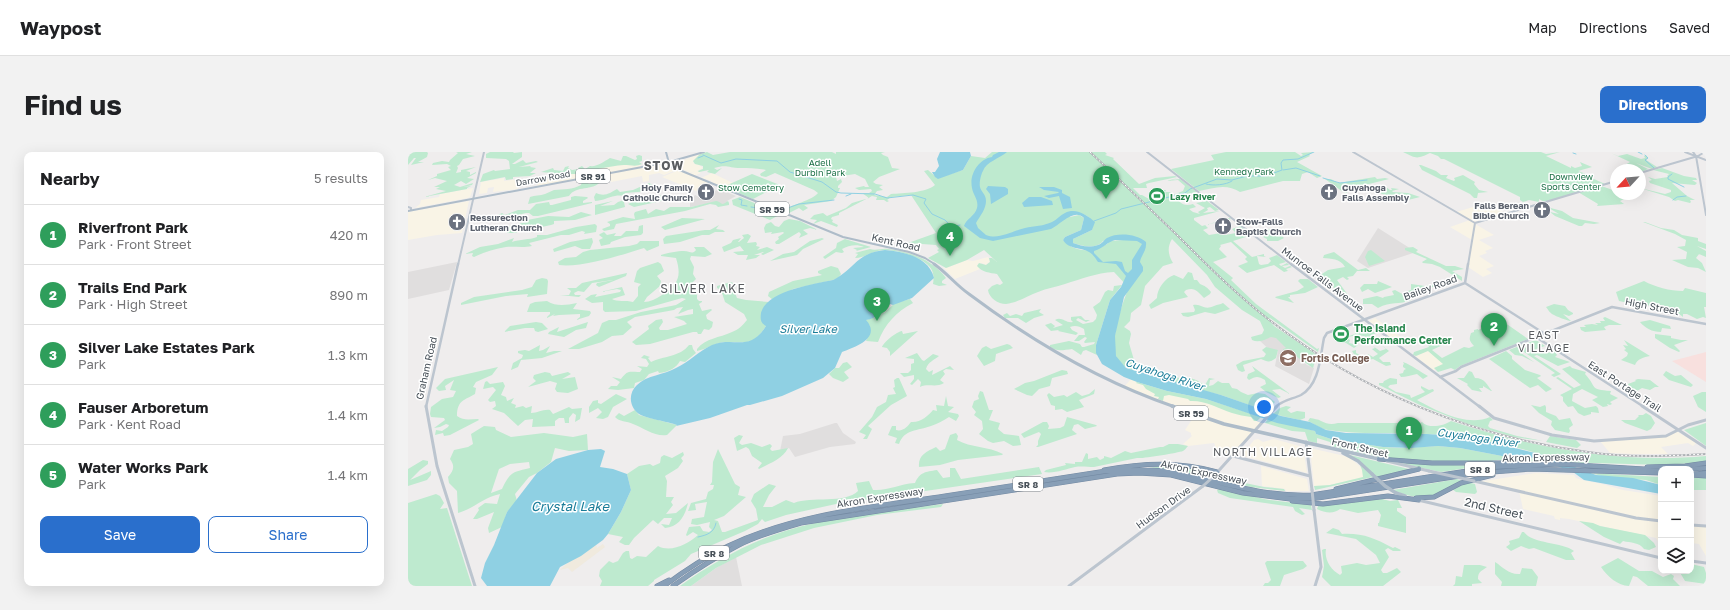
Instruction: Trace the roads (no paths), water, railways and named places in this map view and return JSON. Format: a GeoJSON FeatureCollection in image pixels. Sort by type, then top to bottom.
{"type":"FeatureCollection","features":[{"type":"Feature","properties":{"kind":"highway"},"geometry":{"type":"LineString","coordinates":[[1379,459],[1404,462],[1452,464],[1550,464]]}},
{"type":"Feature","properties":{"kind":"highway"},"geometry":{"type":"LineString","coordinates":[[1621,467],[1685,466],[1706,463]]}},
{"type":"Feature","properties":{"kind":"highway","name":"Akron Expressway"},"geometry":{"type":"LineString","coordinates":[[664,586],[684,572],[741,540],[801,519],[1078,475],[1128,470],[1159,471],[1270,494],[1288,496],[1493,467],[1567,464],[1621,467],[1658,472]]}},
{"type":"Feature","properties":{"kind":"highway"},"geometry":{"type":"LineString","coordinates":[[1078,475],[1119,467],[1139,465],[1189,465],[1217,472]]}},
{"type":"Feature","properties":{"kind":"highway"},"geometry":{"type":"LineString","coordinates":[[1694,469],[1706,468]]}},
{"type":"Feature","properties":{"kind":"highway"},"geometry":{"type":"LineString","coordinates":[[1311,492],[1419,469]]}},
{"type":"Feature","properties":{"kind":"highway","name":"Akron Expressway"},"geometry":{"type":"LineString","coordinates":[[674,585],[740,545],[772,532],[801,523],[1108,476],[1139,473],[1171,475],[1243,493],[1282,499],[1318,498],[1479,473],[1531,469],[1658,472]]}},
{"type":"Feature","properties":{"kind":"highway"},"geometry":{"type":"LineString","coordinates":[[1405,496],[1430,498],[1438,496],[1464,481],[1506,472]]}},
{"type":"Feature","properties":{"kind":"highway"},"geometry":{"type":"LineString","coordinates":[[1694,475],[1706,473]]}},
{"type":"Feature","properties":{"kind":"highway"},"geometry":{"type":"LineString","coordinates":[[1694,475],[1706,476]]}},
{"type":"Feature","properties":{"kind":"highway"},"geometry":{"type":"LineString","coordinates":[[1282,499],[1323,504],[1388,496],[1419,500]]}},
{"type":"Feature","properties":{"kind":"highway"},"geometry":{"type":"LineString","coordinates":[[657,586],[684,572]]}},
{"type":"Feature","properties":{"kind":"main road"},"geometry":{"type":"LineString","coordinates":[[666,152],[669,162]]}},
{"type":"Feature","properties":{"kind":"main road","name":"Darrow Road"},"geometry":{"type":"LineString","coordinates":[[410,210],[669,162],[704,152]]}},
{"type":"Feature","properties":{"kind":"main road","name":"Kent Road"},"geometry":{"type":"LineString","coordinates":[[669,162],[672,167],[843,237],[909,252],[925,258],[944,270],[967,293],[1033,340],[1089,371],[1130,391]]}},
{"type":"Feature","properties":{"kind":"main road","name":"Front Street"},"geometry":{"type":"LineString","coordinates":[[1130,391],[1215,422],[1379,459]]}},
{"type":"Feature","properties":{"kind":"main road","name":"2nd Street"},"geometry":{"type":"LineString","coordinates":[[1336,450],[1354,458],[1385,486],[1396,493],[1405,496]]}},
{"type":"Feature","properties":{"kind":"street","name":"Graham Road"},"geometry":{"type":"LineString","coordinates":[[475,586],[437,466],[426,410],[435,363],[484,152]]}},
{"type":"Feature","properties":{"kind":"street","name":"Munroe Falls Avenue"},"geometry":{"type":"LineString","coordinates":[[1147,152],[1364,320],[1494,418],[1549,434],[1594,441],[1666,436],[1706,420]]}},
{"type":"Feature","properties":{"kind":"street"},"geometry":{"type":"LineString","coordinates":[[1353,152],[1475,223],[1610,183]]}},
{"type":"Feature","properties":{"kind":"street"},"geometry":{"type":"LineString","coordinates":[[1685,152],[1706,160]]}},
{"type":"Feature","properties":{"kind":"street"},"geometry":{"type":"LineString","coordinates":[[1693,152],[1696,156],[1706,215]]}},
{"type":"Feature","properties":{"kind":"street"},"geometry":{"type":"LineString","coordinates":[[1646,172],[1704,152]]}},
{"type":"Feature","properties":{"kind":"street"},"geometry":{"type":"LineString","coordinates":[[408,207],[411,208],[410,210]]}},
{"type":"Feature","properties":{"kind":"street","name":"Bailey Road"},"geometry":{"type":"LineString","coordinates":[[1311,388],[1315,380],[1324,338],[1327,334],[1464,283],[1475,223]]}},
{"type":"Feature","properties":{"kind":"street"},"geometry":{"type":"LineString","coordinates":[[1464,283],[1545,334]]}},
{"type":"Feature","properties":{"kind":"street","name":"High Street"},"geometry":{"type":"LineString","coordinates":[[1440,377],[1456,371],[1463,366],[1613,307],[1706,324]]}},
{"type":"Feature","properties":{"kind":"street","name":"East Portage Trail"},"geometry":{"type":"LineString","coordinates":[[1536,338],[1706,448]]}},
{"type":"Feature","properties":{"kind":"street","name":"Hudson Drive"},"geometry":{"type":"LineString","coordinates":[[1069,586],[1203,486],[1233,456],[1271,411],[1282,402],[1301,395],[1311,388]]}},
{"type":"Feature","properties":{"kind":"street"},"geometry":{"type":"LineString","coordinates":[[1306,442],[1321,567],[1315,586]]}},
{"type":"Feature","properties":{"kind":"street"},"geometry":{"type":"LineString","coordinates":[[1233,456],[1310,476]]}},
{"type":"Feature","properties":{"kind":"street","name":"Front Street"},"geometry":{"type":"LineString","coordinates":[[1379,459],[1636,518],[1658,521]]}},
{"type":"Feature","properties":{"kind":"street","name":"2nd Street"},"geometry":{"type":"LineString","coordinates":[[1405,496],[1658,557]]}},
{"type":"Feature","properties":{"kind":"street"},"geometry":{"type":"LineString","coordinates":[[1694,525],[1706,526]]}},
{"type":"Feature","properties":{"kind":"street"},"geometry":{"type":"LineString","coordinates":[[1694,561],[1706,563]]}},
{"type":"Feature","properties":{"kind":"water"},"geometry":{"type":"Polygon","coordinates":[[[940,152],[970,152],[971,156],[963,170],[938,179],[932,172],[935,172],[939,166],[937,159],[940,152]]]}},
{"type":"Feature","properties":{"kind":"water"},"geometry":{"type":"Polygon","coordinates":[[[999,152],[1007,152],[987,165],[982,172],[980,187],[985,197],[986,204],[976,223],[978,228],[986,235],[1001,236],[1025,228],[1046,224],[1054,221],[1069,211],[1073,211],[1085,215],[1095,222],[1092,230],[1073,239],[1073,243],[1085,246],[1095,246],[1101,244],[1107,238],[1116,235],[1138,237],[1146,242],[1146,248],[1140,262],[1143,267],[1143,271],[1124,297],[1115,336],[1116,356],[1126,368],[1221,395],[1281,416],[1310,422],[1326,430],[1346,433],[1427,434],[1470,437],[1543,455],[1596,475],[1633,478],[1658,484],[1658,493],[1584,480],[1573,472],[1536,458],[1502,456],[1460,448],[1438,446],[1411,448],[1383,447],[1331,439],[1316,434],[1315,431],[1277,423],[1206,399],[1167,391],[1124,377],[1102,364],[1096,353],[1096,345],[1110,300],[1121,287],[1126,276],[1116,264],[1098,262],[1086,250],[1072,247],[1063,240],[1065,237],[1081,230],[1084,218],[1080,215],[1072,216],[1051,229],[993,241],[980,238],[964,226],[977,208],[977,202],[971,183],[976,168],[987,158],[992,157],[999,152]],[[1115,240],[1094,251],[1094,253],[1103,262],[1122,262],[1125,271],[1128,273],[1132,269],[1132,260],[1142,244],[1137,241],[1115,240]]]}},
{"type":"Feature","properties":{"kind":"water"},"geometry":{"type":"Polygon","coordinates":[[[988,186],[1005,187],[1008,189],[1008,194],[991,204],[990,194],[986,189],[988,186]]]}},
{"type":"Feature","properties":{"kind":"water"},"geometry":{"type":"Polygon","coordinates":[[[1039,187],[1054,187],[1062,190],[1062,193],[1070,197],[1072,208],[1063,209],[1059,196],[1049,198],[1044,196],[1059,192],[1044,190],[1039,187]]]}},
{"type":"Feature","properties":{"kind":"water"},"geometry":{"type":"Polygon","coordinates":[[[1029,197],[1041,197],[1052,201],[1053,205],[1024,207],[1022,203],[1029,197]]]}},
{"type":"Feature","properties":{"kind":"water","name":"Silver Lake"},"geometry":{"type":"Polygon","coordinates":[[[885,250],[908,254],[922,260],[931,271],[934,278],[912,298],[893,305],[890,304],[876,316],[866,320],[870,326],[871,332],[869,337],[860,344],[842,352],[835,368],[823,378],[782,396],[747,405],[710,418],[676,426],[677,425],[639,414],[633,408],[631,400],[632,392],[637,385],[646,379],[676,368],[712,345],[728,342],[748,342],[754,339],[766,326],[761,321],[761,313],[765,305],[772,299],[803,286],[833,280],[868,254],[885,250]]]}},
{"type":"Feature","properties":{"kind":"water","name":"Crystal Lake"},"geometry":{"type":"Polygon","coordinates":[[[601,449],[605,451],[600,467],[613,469],[627,474],[631,490],[621,512],[608,534],[603,540],[581,556],[560,567],[550,586],[487,586],[481,578],[485,563],[507,512],[537,473],[556,459],[588,450],[601,449]]]}},
{"type":"Feature","properties":{"kind":"waterway"},"geometry":{"type":"LineString","coordinates":[[1094,221],[1116,213],[1121,209],[1185,193],[1190,189],[1217,179],[1232,180],[1247,176],[1266,176],[1282,170],[1281,163],[1283,160],[1298,159],[1314,152]]}},
{"type":"Feature","properties":{"kind":"waterway"},"geometry":{"type":"LineString","coordinates":[[1638,152],[1642,154]]}},
{"type":"Feature","properties":{"kind":"waterway"},"geometry":{"type":"LineString","coordinates":[[703,155],[721,163],[736,159],[777,161],[790,172],[822,182],[836,192],[841,193],[875,194],[887,198],[913,195],[926,199],[924,203],[932,214],[945,220],[952,227],[960,225]]}},
{"type":"Feature","properties":{"kind":"waterway"},"geometry":{"type":"LineString","coordinates":[[1645,155],[1648,158],[1645,160],[1654,168]]}},
{"type":"Feature","properties":{"kind":"waterway"},"geometry":{"type":"LineString","coordinates":[[698,158],[703,156]]}},
{"type":"Feature","properties":{"kind":"waterway"},"geometry":{"type":"LineString","coordinates":[[1283,170],[1296,168],[1320,176]]}},
{"type":"Feature","properties":{"kind":"waterway"},"geometry":{"type":"LineString","coordinates":[[1672,174],[1668,177],[1668,179],[1684,187]]}},
{"type":"Feature","properties":{"kind":"waterway"},"geometry":{"type":"LineString","coordinates":[[1323,178],[1340,183],[1367,180]]}},
{"type":"Feature","properties":{"kind":"waterway"},"geometry":{"type":"LineString","coordinates":[[1206,184],[1219,185],[1232,181]]}},
{"type":"Feature","properties":{"kind":"waterway"},"geometry":{"type":"LineString","coordinates":[[1578,187],[1582,188]]}},
{"type":"Feature","properties":{"kind":"waterway"},"geometry":{"type":"LineString","coordinates":[[846,196],[851,194]]}},
{"type":"Feature","properties":{"kind":"waterway"},"geometry":{"type":"LineString","coordinates":[[1673,200],[1677,197],[1686,196]]}},
{"type":"Feature","properties":{"kind":"waterway"},"geometry":{"type":"LineString","coordinates":[[739,199],[742,200],[741,205],[747,206]]}},
{"type":"Feature","properties":{"kind":"waterway"},"geometry":{"type":"LineString","coordinates":[[782,210],[799,204],[834,200]]}},
{"type":"Feature","properties":{"kind":"waterway"},"geometry":{"type":"LineString","coordinates":[[751,207],[758,208],[759,212],[764,215],[776,213]]}},
{"type":"Feature","properties":{"kind":"waterway"},"geometry":{"type":"LineString","coordinates":[[698,537],[710,533],[714,529],[716,523]]}},
{"type":"Feature","properties":{"kind":"railway"},"geometry":{"type":"LineString","coordinates":[[1090,152],[1222,279],[1268,319],[1303,345],[1340,368],[1379,389],[1419,407],[1460,422],[1502,435],[1545,445],[1603,454],[1632,456],[1706,454]]}},
{"type":"Feature","properties":{"kind":"place","name":"Holy Family Catholic Church"},"geometry":{"type":"Point","coordinates":[706,192]}},
{"type":"Feature","properties":{"kind":"place","name":"Cuyahoga Falls Assembly"},"geometry":{"type":"Point","coordinates":[1329,192]}},
{"type":"Feature","properties":{"kind":"place","name":"Lazy River"},"geometry":{"type":"Point","coordinates":[1157,196]}},
{"type":"Feature","properties":{"kind":"place","name":"Water Works Park"},"geometry":{"type":"Point","coordinates":[1106,199]}},
{"type":"Feature","properties":{"kind":"place","name":"Falls Berean Bible Church"},"geometry":{"type":"Point","coordinates":[1542,210]}},
{"type":"Feature","properties":{"kind":"place","name":"Ressurection Lutheran Church"},"geometry":{"type":"Point","coordinates":[457,222]}},
{"type":"Feature","properties":{"kind":"place","name":"Stow-Falls Baptist Church"},"geometry":{"type":"Point","coordinates":[1223,226]}},
{"type":"Feature","properties":{"kind":"place","name":"Fauser Arboretum"},"geometry":{"type":"Point","coordinates":[950,256]}},
{"type":"Feature","properties":{"kind":"place","name":"Silver Lake Estates Park"},"geometry":{"type":"Point","coordinates":[877,321]}},
{"type":"Feature","properties":{"kind":"place","name":"The Island Performance Center"},"geometry":{"type":"Point","coordinates":[1341,334]}},
{"type":"Feature","properties":{"kind":"place","name":"Trails End Park"},"geometry":{"type":"Point","coordinates":[1494,346]}},
{"type":"Feature","properties":{"kind":"place","name":"Fortis College"},"geometry":{"type":"Point","coordinates":[1288,358]}},
{"type":"Feature","properties":{"kind":"place","name":"Riverfront Park"},"geometry":{"type":"Point","coordinates":[1409,450]}},
{"type":"Feature","properties":{"kind":"district","name":"STOW"},"geometry":{"type":"Point","coordinates":[664,165]}},
{"type":"Feature","properties":{"kind":"district","name":"SILVER LAKE"},"geometry":{"type":"Point","coordinates":[703,288]}},
{"type":"Feature","properties":{"kind":"district","name":"EAST VILLAGE"},"geometry":{"type":"Point","coordinates":[1544,340]}},
{"type":"Feature","properties":{"kind":"district","name":"NORTH VILLAGE"},"geometry":{"type":"Point","coordinates":[1263,451]}},
{"type":"Feature","properties":{"kind":"park label","name":"Adell Durbin Park"},"geometry":{"type":"Point","coordinates":[820,168]}},
{"type":"Feature","properties":{"kind":"park label","name":"Kennedy Park"},"geometry":{"type":"Point","coordinates":[1244,171]}},
{"type":"Feature","properties":{"kind":"park label","name":"Downview Sports Center"},"geometry":{"type":"Point","coordinates":[1571,182]}},
{"type":"Feature","properties":{"kind":"park label","name":"Stow Cemetery"},"geometry":{"type":"Point","coordinates":[751,187]}},
{"type":"Feature","properties":{"kind":"water label","name":"Cuyahoga River"},"geometry":{"type":"Point","coordinates":[1165,374]}},
{"type":"Feature","properties":{"kind":"water label","name":"Cuyahoga River"},"geometry":{"type":"Point","coordinates":[1478,437]}}]}
